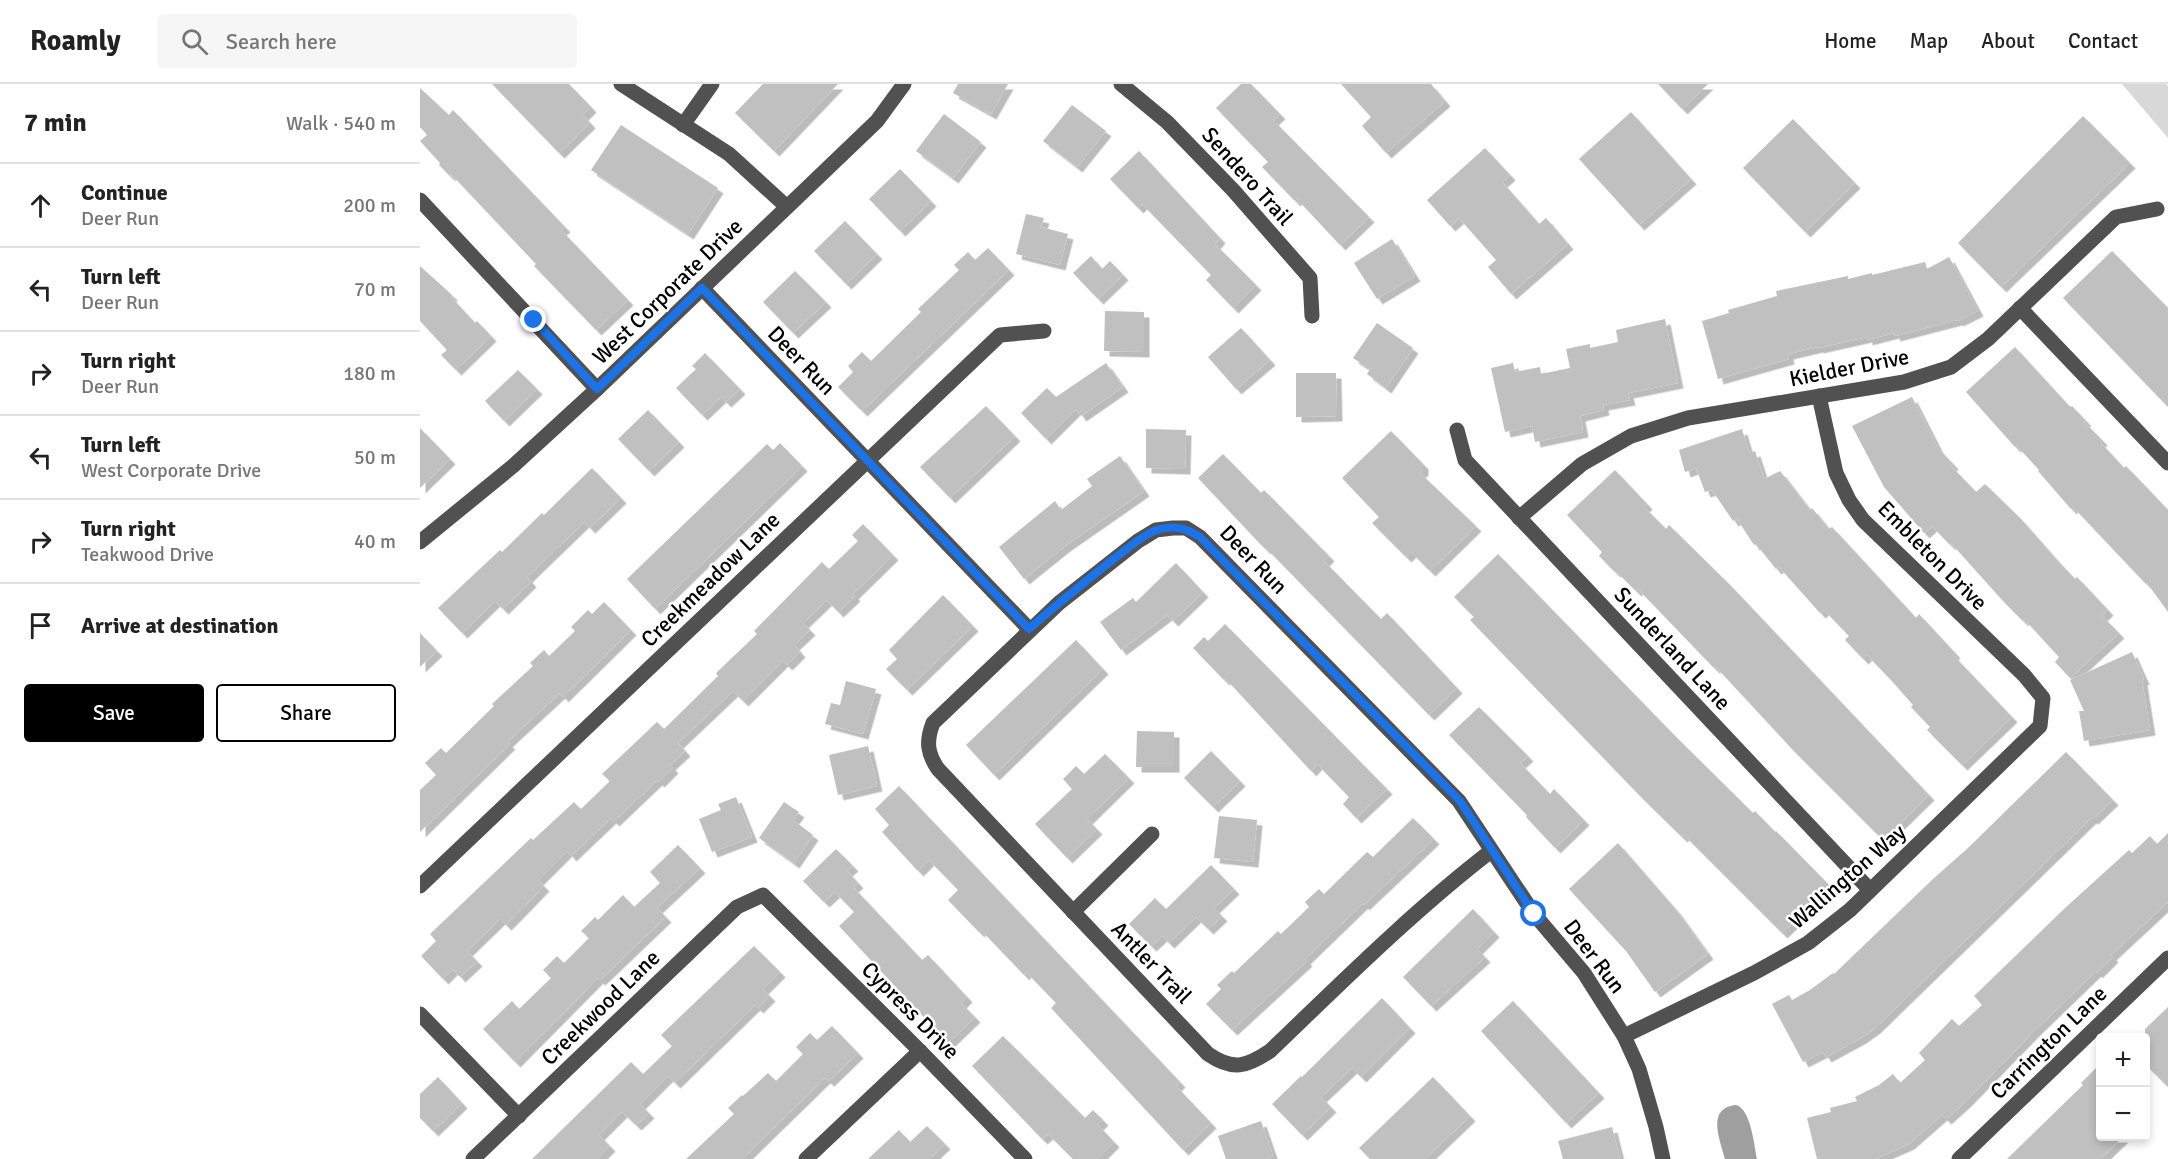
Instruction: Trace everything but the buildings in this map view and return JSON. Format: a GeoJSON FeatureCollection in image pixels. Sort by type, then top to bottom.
{"type":"FeatureCollection","features":[{"type":"Feature","properties":{"kind":"street"},"geometry":{"type":"LineString","coordinates":[[621,84],[729,154],[787,207]]}},
{"type":"Feature","properties":{"kind":"street"},"geometry":{"type":"LineString","coordinates":[[683,125],[712,84]]}},
{"type":"Feature","properties":{"kind":"street","name":"West Corporate Drive"},"geometry":{"type":"LineString","coordinates":[[420,542],[513,466],[597,389],[877,121],[904,84]]}},
{"type":"Feature","properties":{"kind":"street","name":"Sendero Trail"},"geometry":{"type":"LineString","coordinates":[[1121,84],[1167,122],[1233,190],[1310,278],[1312,316]]}},
{"type":"Feature","properties":{"kind":"street"},"geometry":{"type":"LineString","coordinates":[[420,200],[597,389]]}},
{"type":"Feature","properties":{"kind":"street","name":"Kielder Drive"},"geometry":{"type":"LineString","coordinates":[[1519,518],[1582,464],[1631,436],[1688,418],[1904,382],[1951,367],[1988,339],[2116,217],[2157,209]]}},
{"type":"Feature","properties":{"kind":"street","name":"Deer Run"},"geometry":{"type":"LineString","coordinates":[[702,288],[1029,629],[1138,541],[1156,530],[1186,528],[1200,537],[1460,801],[1534,914],[1584,973],[1624,1036],[1639,1069],[1663,1159]]}},
{"type":"Feature","properties":{"kind":"street"},"geometry":{"type":"LineString","coordinates":[[2020,308],[2168,463]]}},
{"type":"Feature","properties":{"kind":"street","name":"Creekmeadow Lane"},"geometry":{"type":"LineString","coordinates":[[420,886],[1000,336],[1044,331]]}},
{"type":"Feature","properties":{"kind":"street","name":"Embleton Drive"},"geometry":{"type":"LineString","coordinates":[[1818,396],[1836,473],[1849,500],[1863,520],[2024,675],[2043,698],[2040,726]]}},
{"type":"Feature","properties":{"kind":"street","name":"Sunderland Lane"},"geometry":{"type":"LineString","coordinates":[[1457,430],[1465,460],[1870,890]]}},
{"type":"Feature","properties":{"kind":"street","name":"Antler Trail"},"geometry":{"type":"LineString","coordinates":[[1029,629],[933,723],[928,735],[927,746],[931,758],[938,769],[1208,1054],[1222,1064],[1238,1066],[1253,1062],[1270,1051],[1404,922],[1491,850]]}},
{"type":"Feature","properties":{"kind":"street","name":"Wallington Way"},"geometry":{"type":"LineString","coordinates":[[1624,1036],[1754,973],[1808,943],[1850,909],[2040,726]]}},
{"type":"Feature","properties":{"kind":"street"},"geometry":{"type":"LineString","coordinates":[[1073,912],[1152,834]]}},
{"type":"Feature","properties":{"kind":"street","name":"Cypress Drive"},"geometry":{"type":"LineString","coordinates":[[763,895],[1025,1159]]}},
{"type":"Feature","properties":{"kind":"street","name":"Creekwood Lane"},"geometry":{"type":"LineString","coordinates":[[473,1159],[737,908],[763,895]]}},
{"type":"Feature","properties":{"kind":"street","name":"Carrington Lane"},"geometry":{"type":"LineString","coordinates":[[1959,1159],[2168,958]]}},
{"type":"Feature","properties":{"kind":"street"},"geometry":{"type":"LineString","coordinates":[[420,1014],[519,1116]]}},
{"type":"Feature","properties":{"kind":"street"},"geometry":{"type":"LineString","coordinates":[[806,1159],[920,1051]]}},
{"type":"Feature","properties":{"kind":"shaded area"},"geometry":{"type":"Polygon","coordinates":[[[2122,84],[2166,84],[2168,86],[2168,138],[2122,84]]]}},
{"type":"Feature","properties":{"kind":"shaded area"},"geometry":{"type":"Polygon","coordinates":[[[1736,1105],[1745,1113],[1748,1120],[1757,1159],[1725,1159],[1718,1134],[1718,1118],[1727,1107],[1736,1105]]]}},
{"type":"Feature","properties":{"kind":"route"},"geometry":{"type":"LineString","coordinates":[[534,320],[597,389],[702,288],[1029,629],[1138,541],[1156,530],[1186,528],[1200,537],[1460,801],[1534,914]]}}]}
